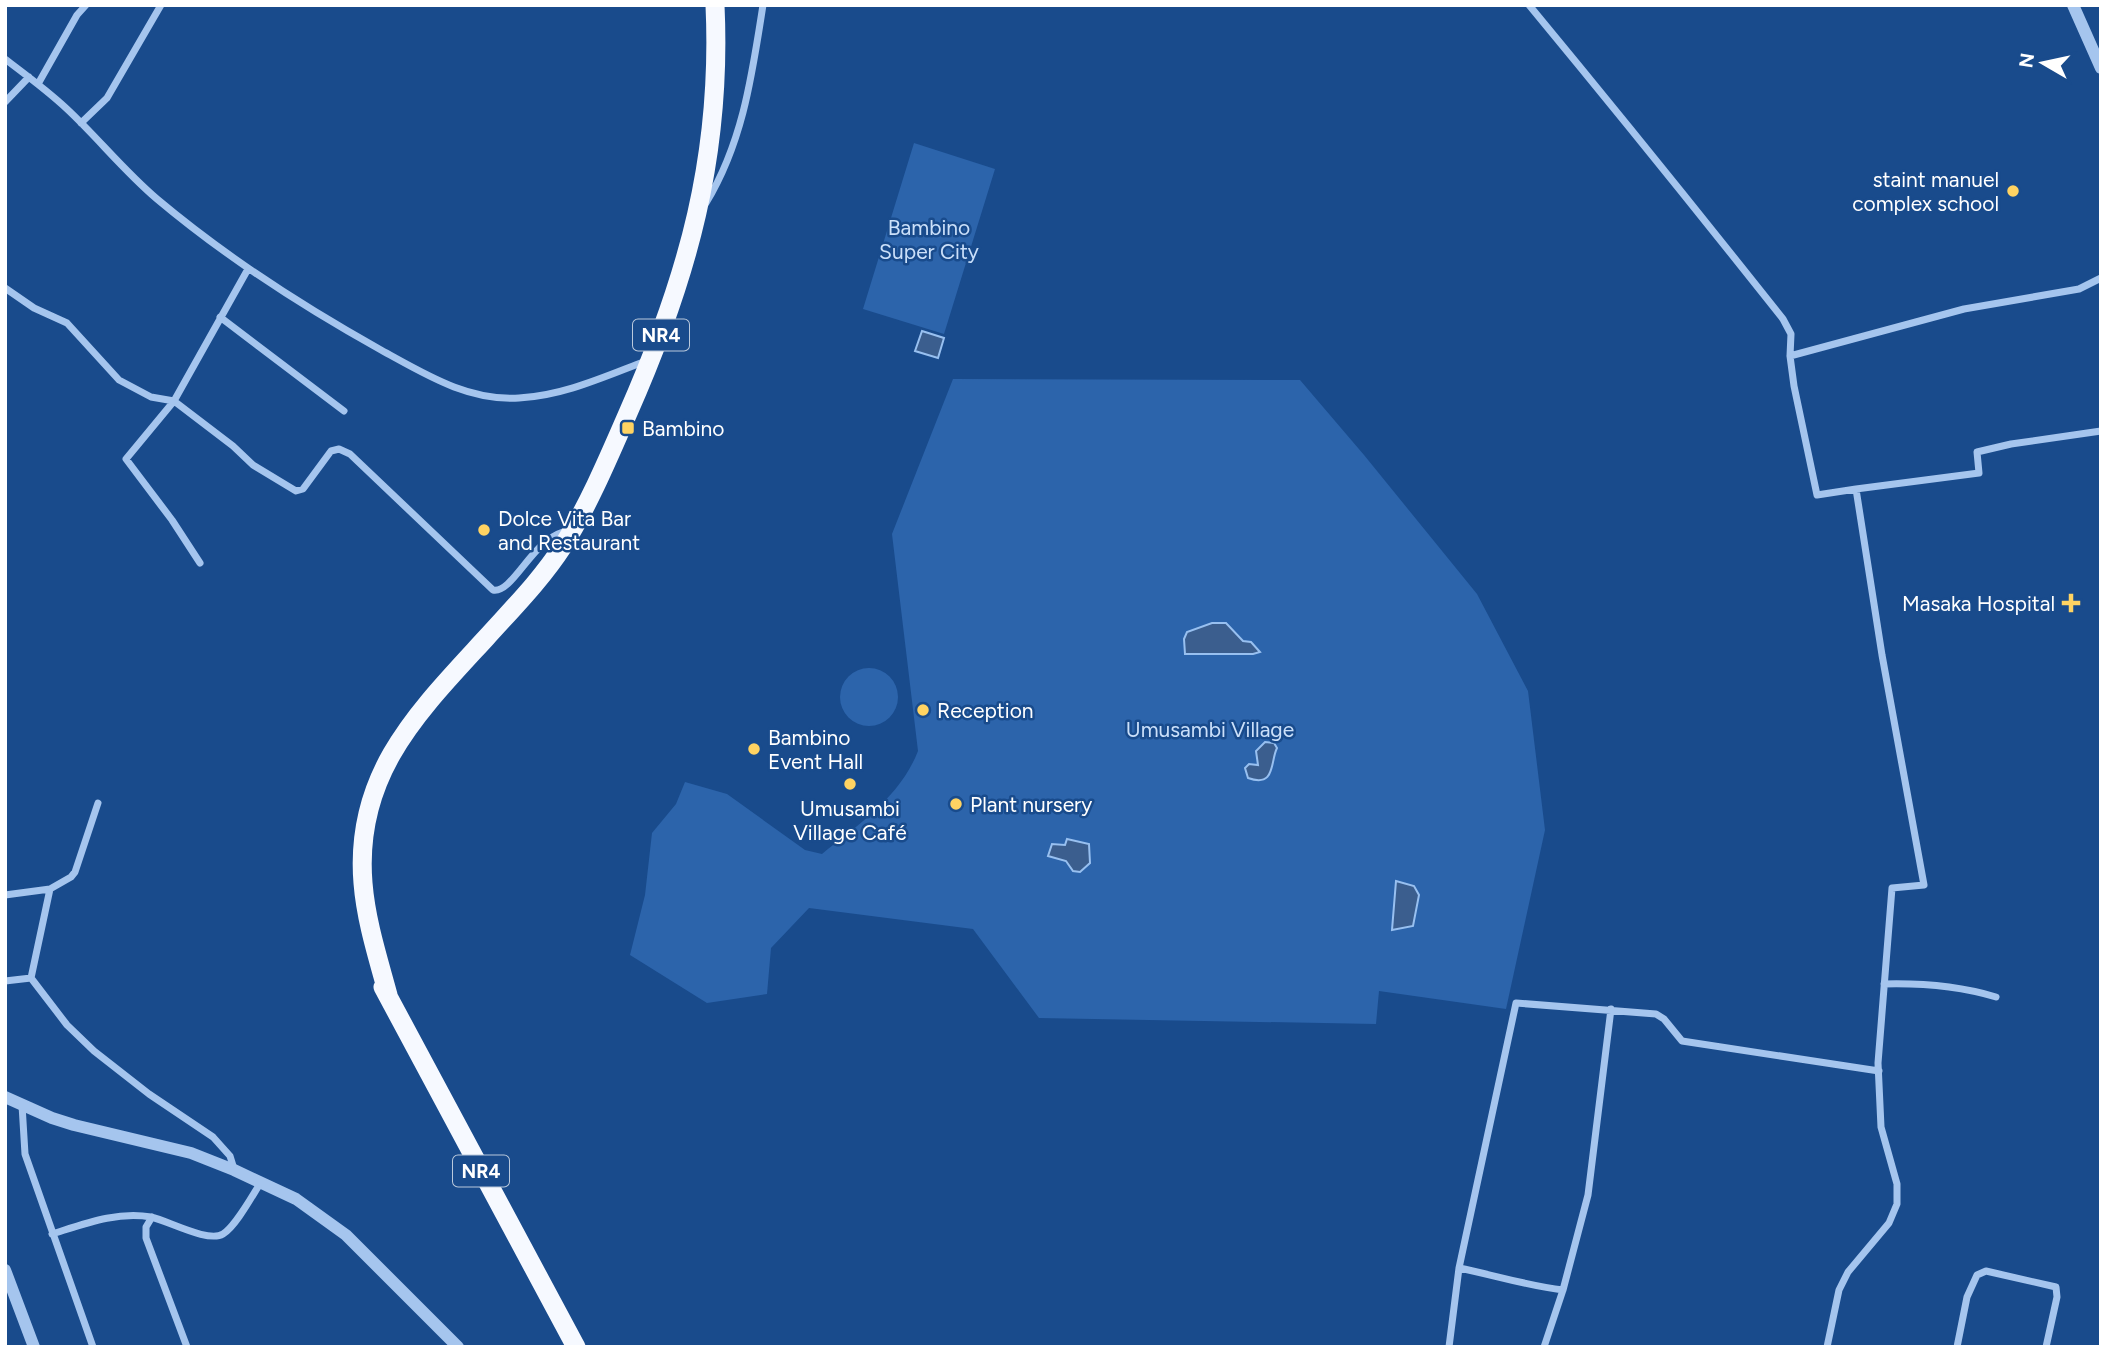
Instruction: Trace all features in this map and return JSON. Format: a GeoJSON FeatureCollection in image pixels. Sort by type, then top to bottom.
{"type":"FeatureCollection","features":[{"type":"Feature","properties":{"kind":"highway","name":"NR4"},"geometry":{"type":"LineString","coordinates":[[576,1347],[369,964],[356,923],[351,853],[361,794],[373,761],[404,710],[439,673],[496,626],[540,579],[572,531],[608,460],[652,359],[683,271],[708,155],[717,53],[715,5]]}},
{"type":"Feature","properties":{"kind":"street"},"geometry":{"type":"LineString","coordinates":[[38,84],[77,15],[86,5]]}},
{"type":"Feature","properties":{"kind":"street"},"geometry":{"type":"LineString","coordinates":[[81,124],[107,98],[161,5]]}},
{"type":"Feature","properties":{"kind":"street"},"geometry":{"type":"LineString","coordinates":[[696,219],[720,179],[739,132],[764,5]]}},
{"type":"Feature","properties":{"kind":"street"},"geometry":{"type":"LineString","coordinates":[[1529,5],[1647,147],[1783,319],[1791,334],[1790,356],[1817,495],[1979,472],[1977,452],[2011,444],[2101,431]]}},
{"type":"Feature","properties":{"kind":"street"},"geometry":{"type":"LineString","coordinates":[[2073,5],[2101,68]]}},
{"type":"Feature","properties":{"kind":"street"},"geometry":{"type":"LineString","coordinates":[[5,59],[38,84],[156,198],[248,269],[372,345],[444,384],[466,393],[519,398],[548,395],[652,359]]}},
{"type":"Feature","properties":{"kind":"street"},"geometry":{"type":"LineString","coordinates":[[5,102],[29,77]]}},
{"type":"Feature","properties":{"kind":"street"},"geometry":{"type":"LineString","coordinates":[[200,563],[166,511],[126,459],[174,401],[248,269]]}},
{"type":"Feature","properties":{"kind":"street"},"geometry":{"type":"LineString","coordinates":[[1790,356],[1964,309],[2079,289],[2101,278]]}},
{"type":"Feature","properties":{"kind":"street"},"geometry":{"type":"LineString","coordinates":[[5,288],[34,308],[68,323],[119,380],[151,397],[174,401],[253,465],[298,492],[331,451],[344,451],[493,590],[502,590],[510,583],[544,542],[559,532],[572,531]]}},
{"type":"Feature","properties":{"kind":"street"},"geometry":{"type":"LineString","coordinates":[[220,317],[344,411]]}},
{"type":"Feature","properties":{"kind":"street"},"geometry":{"type":"LineString","coordinates":[[1827,1347],[1839,1290],[1848,1272],[1889,1223],[1897,1204],[1897,1184],[1881,1127],[1879,1071],[1892,888],[1924,885],[1882,655],[1857,489]]}},
{"type":"Feature","properties":{"kind":"street"},"geometry":{"type":"LineString","coordinates":[[5,895],[50,889],[71,877],[98,803]]}},
{"type":"Feature","properties":{"kind":"street"},"geometry":{"type":"LineString","coordinates":[[50,889],[31,978],[67,1025],[85,1042],[149,1094],[214,1137],[230,1156],[234,1170]]}},
{"type":"Feature","properties":{"kind":"street"},"geometry":{"type":"LineString","coordinates":[[5,981],[31,978]]}},
{"type":"Feature","properties":{"kind":"street"},"geometry":{"type":"LineString","coordinates":[[1884,984],[1915,983],[1967,988],[1996,997]]}},
{"type":"Feature","properties":{"kind":"street"},"geometry":{"type":"LineString","coordinates":[[1449,1347],[1459,1268],[1516,1003],[1659,1015],[1682,1041],[1879,1071]]}},
{"type":"Feature","properties":{"kind":"street"},"geometry":{"type":"LineString","coordinates":[[1544,1347],[1563,1290],[1588,1195],[1611,1009]]}},
{"type":"Feature","properties":{"kind":"street"},"geometry":{"type":"LineString","coordinates":[[5,1097],[74,1125],[172,1147],[234,1170],[296,1199],[346,1235],[458,1347]]}},
{"type":"Feature","properties":{"kind":"street"},"geometry":{"type":"LineString","coordinates":[[22,1105],[25,1154],[93,1347]]}},
{"type":"Feature","properties":{"kind":"street"},"geometry":{"type":"LineString","coordinates":[[52,1234],[106,1218],[130,1215],[152,1217],[208,1236],[219,1236],[229,1228],[261,1182]]}},
{"type":"Feature","properties":{"kind":"street"},"geometry":{"type":"LineString","coordinates":[[152,1217],[146,1227],[146,1238],[187,1347]]}},
{"type":"Feature","properties":{"kind":"street"},"geometry":{"type":"LineString","coordinates":[[1459,1268],[1532,1286],[1563,1290]]}},
{"type":"Feature","properties":{"kind":"street"},"geometry":{"type":"LineString","coordinates":[[5,1270],[34,1347]]}},
{"type":"Feature","properties":{"kind":"street"},"geometry":{"type":"LineString","coordinates":[[1957,1347],[1962,1314],[1970,1289],[1977,1275],[1986,1271],[2056,1287],[2057,1297],[2046,1347]]}},
{"type":"Feature","properties":{"kind":"green space","name":"Bambino Super City"},"geometry":{"type":"Polygon","coordinates":[[[914,143],[995,169],[944,334],[863,309],[914,143]]]}},
{"type":"Feature","properties":{"kind":"green space","name":"Umusambi Village"},"geometry":{"type":"Polygon","coordinates":[[[953,379],[1300,380],[1477,594],[1528,691],[1545,830],[1506,1009],[1379,991],[1376,1024],[1039,1018],[973,929],[809,908],[771,948],[767,994],[707,1003],[630,955],[645,895],[652,833],[676,804],[685,782],[727,794],[805,850],[822,854],[877,808],[901,782],[910,767],[918,751],[892,534],[953,379]]]}},
{"type":"Feature","properties":{"kind":"green space"},"geometry":{"type":"Polygon","coordinates":[[[869,668],[880,670],[893,681],[898,697],[896,708],[885,721],[869,726],[858,724],[845,713],[840,697],[842,686],[853,673],[869,668]]]}},
{"type":"Feature","properties":{"kind":"shaded area"},"geometry":{"type":"Polygon","coordinates":[[[922,331],[944,338],[938,358],[915,351],[922,331]]]}},
{"type":"Feature","properties":{"kind":"shaded area"},"geometry":{"type":"Polygon","coordinates":[[[1212,623],[1226,623],[1243,641],[1251,642],[1260,652],[1185,654],[1184,639],[1187,632],[1212,623]]]}},
{"type":"Feature","properties":{"kind":"shaded area"},"geometry":{"type":"Polygon","coordinates":[[[1265,742],[1274,743],[1277,748],[1268,777],[1263,780],[1248,778],[1245,768],[1249,764],[1258,765],[1256,751],[1265,742]]]}},
{"type":"Feature","properties":{"kind":"shaded area"},"geometry":{"type":"Polygon","coordinates":[[[1067,839],[1089,844],[1090,863],[1080,872],[1073,871],[1066,861],[1048,856],[1052,844],[1065,845],[1067,839]]]}},
{"type":"Feature","properties":{"kind":"shaded area"},"geometry":{"type":"Polygon","coordinates":[[[1396,881],[1414,886],[1419,895],[1413,926],[1392,930],[1396,881]]]}},
{"type":"Feature","properties":{"kind":"place","name":"staint manuel complex school"},"geometry":{"type":"Point","coordinates":[2013,191]}},
{"type":"Feature","properties":{"kind":"place","name":"Bambino"},"geometry":{"type":"Point","coordinates":[628,428]}},
{"type":"Feature","properties":{"kind":"place","name":"Dolce Vita Bar and Restaurant"},"geometry":{"type":"Point","coordinates":[484,530]}},
{"type":"Feature","properties":{"kind":"place","name":"Masaka Hospital"},"geometry":{"type":"Point","coordinates":[2071,603]}},
{"type":"Feature","properties":{"kind":"place","name":"Reception"},"geometry":{"type":"Point","coordinates":[923,710]}},
{"type":"Feature","properties":{"kind":"place","name":"Bambino Event Hall"},"geometry":{"type":"Point","coordinates":[754,749]}},
{"type":"Feature","properties":{"kind":"place","name":"Umusambi Village Café"},"geometry":{"type":"Point","coordinates":[850,784]}},
{"type":"Feature","properties":{"kind":"place","name":"Plant nursery"},"geometry":{"type":"Point","coordinates":[956,804]}}]}
